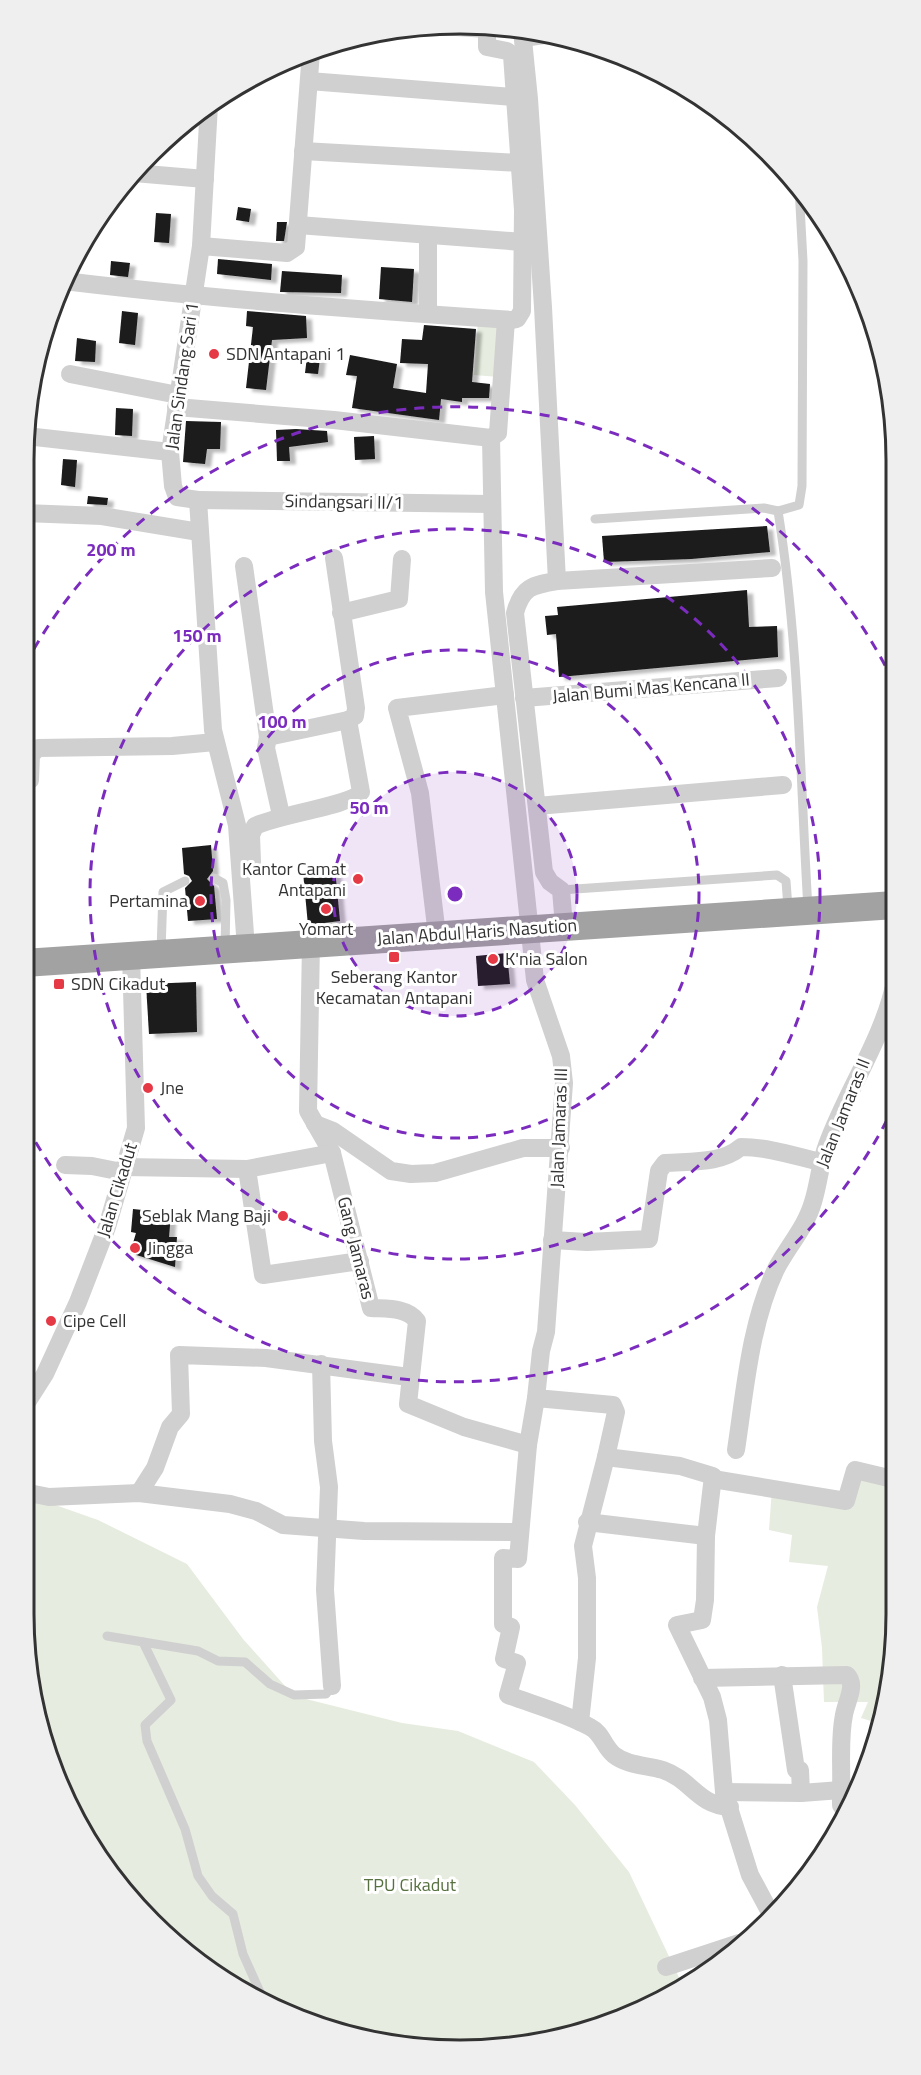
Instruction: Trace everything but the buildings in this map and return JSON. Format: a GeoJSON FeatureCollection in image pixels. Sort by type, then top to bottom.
{"type":"FeatureCollection","features":[{"type":"Feature","properties":{"kind":"highway","name":"Jalan Abdul Haris Nasution"},"geometry":{"type":"LineString","coordinates":[[34,962],[886,905]]}},
{"type":"Feature","properties":{"kind":"street"},"geometry":{"type":"LineString","coordinates":[[74,282],[194,297],[284,301],[506,320],[517,319],[522,311],[523,242],[512,55],[507,51],[487,47],[487,35]]}},
{"type":"Feature","properties":{"kind":"street"},"geometry":{"type":"LineString","coordinates":[[523,39],[543,307],[557,581]]}},
{"type":"Feature","properties":{"kind":"street"},"geometry":{"type":"LineString","coordinates":[[201,246],[287,253],[293,252],[296,247],[310,62]]}},
{"type":"Feature","properties":{"kind":"street"},"geometry":{"type":"LineString","coordinates":[[309,81],[514,97]]}},
{"type":"Feature","properties":{"kind":"street","name":"Jalan Sindang Sari 1"},"geometry":{"type":"LineString","coordinates":[[198,500],[177,498],[170,452],[201,246],[208,118]]}},
{"type":"Feature","properties":{"kind":"street"},"geometry":{"type":"LineString","coordinates":[[303,151],[519,163]]}},
{"type":"Feature","properties":{"kind":"street"},"geometry":{"type":"LineString","coordinates":[[145,174],[205,179]]}},
{"type":"Feature","properties":{"kind":"street"},"geometry":{"type":"LineString","coordinates":[[298,225],[523,242]]}},
{"type":"Feature","properties":{"kind":"street"},"geometry":{"type":"LineString","coordinates":[[428,236],[428,313]]}},
{"type":"Feature","properties":{"kind":"street","name":"Jalan Jamaras III"},"geometry":{"type":"LineString","coordinates":[[506,320],[498,433],[491,438],[494,592],[536,986],[561,1056],[564,1083],[546,1332],[541,1350],[536,1398]]}},
{"type":"Feature","properties":{"kind":"street"},"geometry":{"type":"LineString","coordinates":[[70,374],[177,401],[491,438]]}},
{"type":"Feature","properties":{"kind":"street"},"geometry":{"type":"LineString","coordinates":[[35,437],[170,452]]}},
{"type":"Feature","properties":{"kind":"street"},"geometry":{"type":"LineString","coordinates":[[198,500],[215,742],[237,825],[243,948]]}},
{"type":"Feature","properties":{"kind":"street","name":"Sindangsari II/1"},"geometry":{"type":"LineString","coordinates":[[198,500],[491,504]]}},
{"type":"Feature","properties":{"kind":"street"},"geometry":{"type":"LineString","coordinates":[[34,513],[102,516],[199,532]]}},
{"type":"Feature","properties":{"kind":"street"},"geometry":{"type":"LineString","coordinates":[[268,737],[348,720],[355,716],[356,708],[334,558]]}},
{"type":"Feature","properties":{"kind":"street"},"geometry":{"type":"LineString","coordinates":[[341,613],[399,599],[402,559]]}},
{"type":"Feature","properties":{"kind":"street"},"geometry":{"type":"LineString","coordinates":[[244,566],[268,737],[266,748],[281,815]]}},
{"type":"Feature","properties":{"kind":"street"},"geometry":{"type":"LineString","coordinates":[[564,926],[561,890],[550,882],[544,872],[515,613],[520,596],[536,584],[557,581],[772,568]]}},
{"type":"Feature","properties":{"kind":"street","name":"Jalan Bumi Mas Kencana II"},"geometry":{"type":"LineString","coordinates":[[524,698],[778,678]]}},
{"type":"Feature","properties":{"kind":"street"},"geometry":{"type":"LineString","coordinates":[[436,935],[420,793],[397,708],[505,695]]}},
{"type":"Feature","properties":{"kind":"street"},"geometry":{"type":"LineString","coordinates":[[243,948],[251,835],[255,826],[281,815],[350,800],[361,792],[348,720]]}},
{"type":"Feature","properties":{"kind":"street"},"geometry":{"type":"LineString","coordinates":[[34,752],[38,748],[172,746],[215,742]]}},
{"type":"Feature","properties":{"kind":"street"},"geometry":{"type":"LineString","coordinates":[[537,806],[783,785]]}},
{"type":"Feature","properties":{"kind":"street","name":"Gang Jamaras"},"geometry":{"type":"LineString","coordinates":[[311,943],[308,1111],[332,1153],[371,1308],[398,1310],[408,1313],[417,1321],[406,1398],[411,1407],[464,1427],[528,1445]]}},
{"type":"Feature","properties":{"kind":"street","name":"Jalan Cikadut"},"geometry":{"type":"LineString","coordinates":[[34,1391],[45,1374],[78,1302],[106,1227],[135,1128],[131,955]]}},
{"type":"Feature","properties":{"kind":"street","name":"Jalan Jamaras II"},"geometry":{"type":"LineString","coordinates":[[736,1450],[753,1341],[776,1270],[804,1225],[814,1201],[821,1162],[886,1012]]}},
{"type":"Feature","properties":{"kind":"street"},"geometry":{"type":"LineString","coordinates":[[315,1124],[333,1131],[391,1171],[411,1174],[435,1173],[523,1148],[561,1148]]}},
{"type":"Feature","properties":{"kind":"street"},"geometry":{"type":"LineString","coordinates":[[552,1240],[587,1242],[649,1239],[659,1171],[665,1163],[723,1159],[734,1155],[741,1147],[771,1149],[821,1162]]}},
{"type":"Feature","properties":{"kind":"street"},"geometry":{"type":"LineString","coordinates":[[65,1164],[123,1169],[247,1168],[332,1153]]}},
{"type":"Feature","properties":{"kind":"street"},"geometry":{"type":"LineString","coordinates":[[247,1168],[263,1275],[360,1261]]}},
{"type":"Feature","properties":{"kind":"street"},"geometry":{"type":"LineString","coordinates":[[140,1493],[155,1468],[170,1427],[181,1414],[179,1355],[228,1355],[321,1364],[410,1377]]}},
{"type":"Feature","properties":{"kind":"street"},"geometry":{"type":"LineString","coordinates":[[321,1364],[323,1441],[329,1487],[325,1590],[332,1686]]}},
{"type":"Feature","properties":{"kind":"street"},"geometry":{"type":"LineString","coordinates":[[580,1722],[587,1658],[587,1578],[583,1546],[587,1522],[606,1457],[616,1412],[613,1405],[536,1398],[528,1445],[518,1559],[503,1558],[503,1624],[511,1626],[504,1659],[517,1663],[508,1695],[594,1729],[614,1755],[627,1762],[664,1770],[688,1785],[714,1806],[727,1799],[849,1790]]}},
{"type":"Feature","properties":{"kind":"street"},"geometry":{"type":"LineString","coordinates":[[606,1457],[680,1466],[710,1474],[713,1479],[706,1536],[705,1600],[702,1620],[677,1625],[712,1697],[718,1720],[727,1799],[750,1875],[768,1909]]}},
{"type":"Feature","properties":{"kind":"street"},"geometry":{"type":"LineString","coordinates":[[713,1479],[846,1501],[855,1470],[886,1477]]}},
{"type":"Feature","properties":{"kind":"street"},"geometry":{"type":"LineString","coordinates":[[34,1494],[49,1497],[140,1493],[230,1504],[256,1511],[283,1525],[364,1531],[519,1532]]}},
{"type":"Feature","properties":{"kind":"street"},"geometry":{"type":"LineString","coordinates":[[587,1522],[706,1536]]}},
{"type":"Feature","properties":{"kind":"street"},"geometry":{"type":"LineString","coordinates":[[782,1675],[796,1770],[800,1770],[801,1793]]}},
{"type":"Feature","properties":{"kind":"street"},"geometry":{"type":"LineString","coordinates":[[702,1678],[847,1675],[851,1679],[852,1688],[843,1719],[850,1788]]}},
{"type":"Feature","properties":{"kind":"street"},"geometry":{"type":"LineString","coordinates":[[666,1967],[726,1947]]}},
{"type":"Feature","properties":{"kind":"lane"},"geometry":{"type":"LineString","coordinates":[[596,519],[764,508],[778,511],[799,506],[802,486],[803,261],[800,204]]}},
{"type":"Feature","properties":{"kind":"lane"},"geometry":{"type":"LineString","coordinates":[[778,511],[787,566],[794,660],[798,910]]}},
{"type":"Feature","properties":{"kind":"lane"},"geometry":{"type":"LineString","coordinates":[[561,890],[777,875],[786,881],[798,910]]}},
{"type":"Feature","properties":{"kind":"lane"},"geometry":{"type":"LineString","coordinates":[[214,878],[223,883],[226,900],[243,948]]}},
{"type":"Feature","properties":{"kind":"lane"},"geometry":{"type":"LineString","coordinates":[[160,953],[163,892],[185,881]]}},
{"type":"Feature","properties":{"kind":"lane"},"geometry":{"type":"LineString","coordinates":[[108,1636],[198,1651],[218,1661],[245,1662],[270,1684],[294,1695],[326,1694],[332,1686]]}},
{"type":"Feature","properties":{"kind":"lane"},"geometry":{"type":"LineString","coordinates":[[143,1642],[171,1700],[145,1725],[147,1741],[185,1829],[198,1876],[212,1896],[233,1914],[243,1954],[259,1990]]}},
{"type":"Feature","properties":{"kind":"green space"},"geometry":{"type":"Polygon","coordinates":[[[478,321],[503,323],[499,377],[474,375],[478,321]]]}},
{"type":"Feature","properties":{"kind":"green space"},"geometry":{"type":"Polygon","coordinates":[[[855,1470],[886,1477],[886,1642],[873,1722],[861,1718],[868,1702],[824,1702],[822,1648],[817,1607],[828,1566],[789,1562],[792,1535],[769,1530],[772,1489],[846,1501],[855,1470]]]}},
{"type":"Feature","properties":{"kind":"green space","name":"TPU Cikadut"},"geometry":{"type":"Polygon","coordinates":[[[34,1498],[98,1520],[187,1564],[243,1639],[294,1696],[402,1723],[458,1731],[534,1762],[575,1805],[629,1872],[680,1979],[624,2008],[571,2026],[488,2040],[433,2040],[405,2037],[350,2026],[297,2008],[272,1997],[224,1969],[180,1935],[140,1895],[106,1851],[78,1803],[67,1778],[49,1725],[38,1670],[34,1614],[34,1498]]]}},
{"type":"Feature","properties":{"kind":"place","name":"SDN Antapani 1"},"geometry":{"type":"Point","coordinates":[214,354]}},
{"type":"Feature","properties":{"kind":"place","name":"Kantor Camat Antapani"},"geometry":{"type":"Point","coordinates":[358,879]}},
{"type":"Feature","properties":{"kind":"place","name":"Pertamina"},"geometry":{"type":"Point","coordinates":[200,901]}},
{"type":"Feature","properties":{"kind":"place","name":"Yomart"},"geometry":{"type":"Point","coordinates":[326,909]}},
{"type":"Feature","properties":{"kind":"place","name":"Seberang Kantor Kecamatan Antapani"},"geometry":{"type":"Point","coordinates":[394,957]}},
{"type":"Feature","properties":{"kind":"place","name":"K'nia Salon"},"geometry":{"type":"Point","coordinates":[493,959]}},
{"type":"Feature","properties":{"kind":"place","name":"SDN Cikadut"},"geometry":{"type":"Point","coordinates":[59,984]}},
{"type":"Feature","properties":{"kind":"place","name":"Jne"},"geometry":{"type":"Point","coordinates":[148,1088]}},
{"type":"Feature","properties":{"kind":"place","name":"Seblak Mang Baji"},"geometry":{"type":"Point","coordinates":[283,1216]}},
{"type":"Feature","properties":{"kind":"place","name":"Jingga"},"geometry":{"type":"Point","coordinates":[135,1248]}},
{"type":"Feature","properties":{"kind":"place","name":"Cipe Cell"},"geometry":{"type":"Point","coordinates":[51,1321]}}]}
